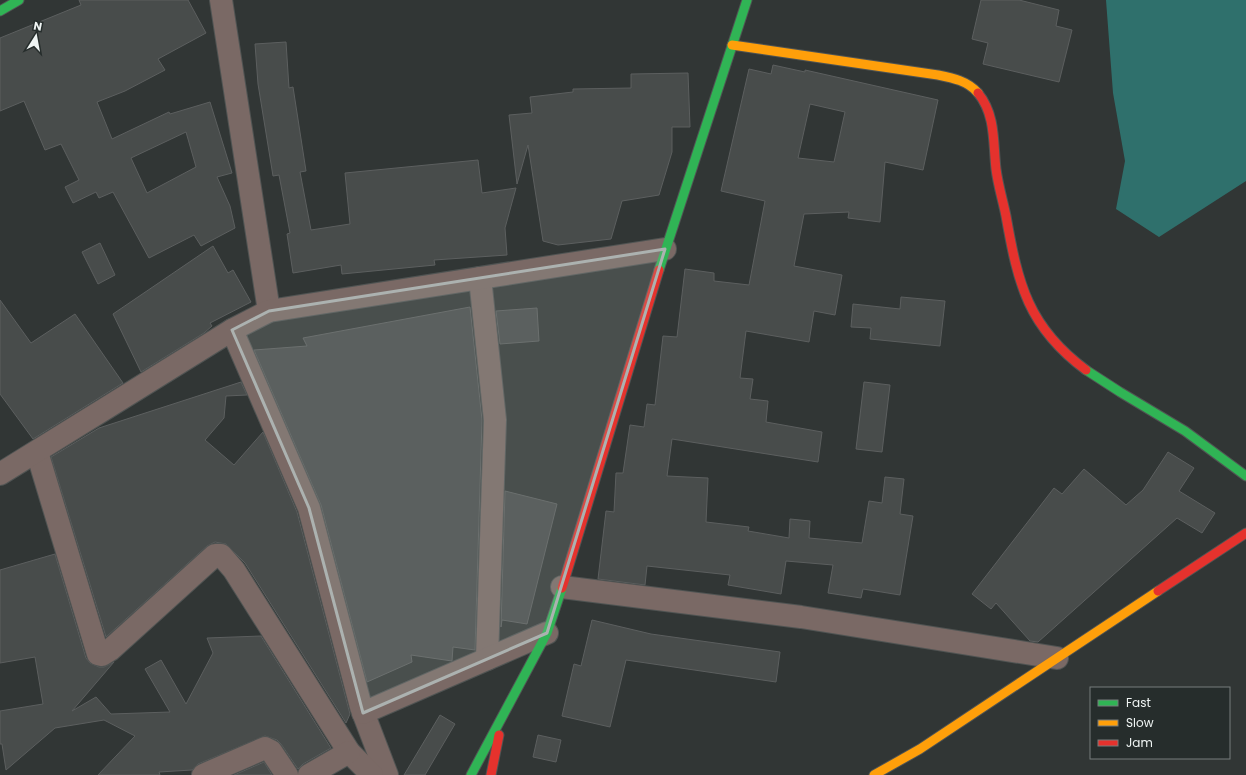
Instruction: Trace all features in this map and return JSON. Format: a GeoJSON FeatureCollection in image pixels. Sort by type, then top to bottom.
{"type":"FeatureCollection","features":[{"type":"Feature","properties":{"kind":"main road"},"geometry":{"type":"LineString","coordinates":[[0,11],[19,0]]}},
{"type":"Feature","properties":{"kind":"main road"},"geometry":{"type":"LineString","coordinates":[[470,775],[502,719],[547,633],[665,249],[747,0]]}},
{"type":"Feature","properties":{"kind":"main road"},"geometry":{"type":"LineString","coordinates":[[732,46],[938,75],[962,82],[975,90],[983,99],[991,119],[996,170],[1018,278],[1029,306],[1041,326],[1058,347],[1097,378],[1186,432],[1246,476]]}},
{"type":"Feature","properties":{"kind":"main road"},"geometry":{"type":"LineString","coordinates":[[874,775],[920,749],[1246,533]]}},
{"type":"Feature","properties":{"kind":"main road"},"geometry":{"type":"LineString","coordinates":[[491,775],[497,754],[502,719]]}},
{"type":"Feature","properties":{"kind":"street"},"geometry":{"type":"LineString","coordinates":[[221,0],[269,311]]}},
{"type":"Feature","properties":{"kind":"street"},"geometry":{"type":"LineString","coordinates":[[0,474],[232,330],[269,311],[665,249]]}},
{"type":"Feature","properties":{"kind":"street"},"geometry":{"type":"LineString","coordinates":[[480,278],[495,420],[487,659]]}},
{"type":"Feature","properties":{"kind":"street"},"geometry":{"type":"LineString","coordinates":[[232,330],[309,508],[363,713],[387,775]]}},
{"type":"Feature","properties":{"kind":"street"},"geometry":{"type":"LineString","coordinates":[[37,452],[98,654],[102,655],[110,650],[156,610],[214,555],[221,555],[234,570],[349,752],[372,775]]}},
{"type":"Feature","properties":{"kind":"street"},"geometry":{"type":"LineString","coordinates":[[562,587],[801,617],[1057,658]]}},
{"type":"Feature","properties":{"kind":"street"},"geometry":{"type":"LineString","coordinates":[[363,713],[547,633]]}},
{"type":"Feature","properties":{"kind":"street"},"geometry":{"type":"LineString","coordinates":[[203,775],[265,748],[271,751],[287,775]]}},
{"type":"Feature","properties":{"kind":"street"},"geometry":{"type":"LineString","coordinates":[[309,775],[349,752]]}},
{"type":"Feature","properties":{"kind":"highlighted area"},"geometry":{"type":"Polygon","coordinates":[[[665,249],[547,633],[363,713],[309,508],[232,330],[269,311],[665,249]]]}},
{"type":"Feature","properties":{"kind":"water"},"geometry":{"type":"Polygon","coordinates":[[[1106,0],[1246,0],[1246,181],[1159,237],[1116,209],[1125,161],[1113,93],[1106,0]]]}},
{"type":"Feature","properties":{"kind":"building"},"geometry":{"type":"Polygon","coordinates":[[[79,0],[188,0],[206,33],[158,59],[165,70],[125,91],[97,102],[112,139],[169,112],[170,114],[210,102],[232,173],[217,177],[230,206],[235,228],[201,246],[194,235],[149,258],[113,192],[99,198],[96,192],[73,203],[65,187],[79,180],[61,144],[45,150],[24,101],[0,111],[0,38],[81,5],[79,0]],[[186,132],[131,158],[147,193],[196,167],[186,132]]]}},
{"type":"Feature","properties":{"kind":"building"},"geometry":{"type":"Polygon","coordinates":[[[981,0],[1019,0],[1059,10],[1056,26],[1072,30],[1059,82],[983,64],[988,43],[972,39],[981,0]]]}},
{"type":"Feature","properties":{"kind":"building"},"geometry":{"type":"Polygon","coordinates":[[[286,42],[289,88],[293,87],[306,171],[300,172],[311,230],[350,224],[345,173],[478,160],[482,193],[516,188],[505,228],[507,255],[434,260],[435,265],[342,274],[341,265],[293,273],[287,234],[290,233],[279,175],[273,176],[258,84],[255,44],[286,42]]]}},
{"type":"Feature","properties":{"kind":"building"},"geometry":{"type":"Polygon","coordinates":[[[773,65],[805,72],[805,70],[938,100],[923,170],[885,162],[880,222],[848,218],[849,212],[804,214],[794,266],[842,275],[835,315],[814,311],[809,342],[746,331],[740,378],[753,379],[750,399],[768,401],[766,422],[822,432],[818,462],[672,439],[667,476],[708,478],[706,522],[749,527],[748,531],[789,538],[790,519],[810,521],[809,538],[862,543],[869,501],[882,503],[885,477],[904,479],[900,514],[913,516],[900,595],[863,589],[861,598],[828,593],[833,565],[786,561],[781,594],[728,585],[730,575],[647,566],[645,585],[598,579],[606,511],[614,512],[616,473],[623,473],[630,425],[644,427],[647,404],[655,405],[663,336],[677,337],[685,269],[714,273],[714,281],[749,285],[765,201],[721,191],[749,69],[771,74],[773,65]],[[810,104],[798,158],[834,162],[845,112],[810,104]]]}},
{"type":"Feature","properties":{"kind":"building"},"geometry":{"type":"Polygon","coordinates":[[[688,73],[690,127],[672,127],[672,152],[659,195],[622,201],[611,239],[558,245],[543,241],[528,145],[517,184],[509,115],[532,113],[530,97],[573,92],[573,89],[631,88],[631,74],[688,73]]]}},
{"type":"Feature","properties":{"kind":"building"},"geometry":{"type":"Polygon","coordinates":[[[100,243],[115,275],[98,284],[82,252],[100,243]]]}},
{"type":"Feature","properties":{"kind":"building"},"geometry":{"type":"Polygon","coordinates":[[[213,246],[228,273],[233,270],[251,302],[210,323],[212,326],[204,333],[141,372],[113,314],[213,246]]]}},
{"type":"Feature","properties":{"kind":"building"},"geometry":{"type":"Polygon","coordinates":[[[901,297],[945,301],[940,346],[870,339],[871,328],[851,327],[853,304],[900,309],[901,297]]]}},
{"type":"Feature","properties":{"kind":"building"},"geometry":{"type":"Polygon","coordinates":[[[0,300],[31,343],[75,314],[123,383],[33,439],[0,394],[0,300]]]}},
{"type":"Feature","properties":{"kind":"building"},"geometry":{"type":"Polygon","coordinates":[[[470,307],[482,420],[475,650],[453,647],[452,661],[411,655],[412,662],[367,682],[321,505],[254,350],[307,346],[303,338],[470,307]]]}},
{"type":"Feature","properties":{"kind":"building"},"geometry":{"type":"Polygon","coordinates":[[[537,308],[539,341],[500,344],[496,311],[537,308]]]}},
{"type":"Feature","properties":{"kind":"building"},"geometry":{"type":"Polygon","coordinates":[[[241,382],[247,395],[226,396],[224,418],[205,440],[234,465],[263,432],[297,512],[350,714],[346,723],[245,563],[226,544],[215,542],[207,546],[106,637],[51,457],[99,428],[241,382]]]}},
{"type":"Feature","properties":{"kind":"building"},"geometry":{"type":"Polygon","coordinates":[[[864,382],[890,385],[882,452],[856,449],[864,382]]]}},
{"type":"Feature","properties":{"kind":"building"},"geometry":{"type":"Polygon","coordinates":[[[1168,452],[1194,468],[1179,491],[1215,513],[1202,533],[1177,518],[1038,642],[1030,641],[996,603],[991,609],[972,594],[1054,488],[1062,494],[1084,469],[1126,505],[1143,490],[1168,452]]]}},
{"type":"Feature","properties":{"kind":"building"},"geometry":{"type":"Polygon","coordinates":[[[505,491],[557,504],[527,624],[502,620],[501,627],[505,491]]]}},
{"type":"Feature","properties":{"kind":"building"},"geometry":{"type":"Polygon","coordinates":[[[55,554],[86,658],[90,663],[99,667],[104,667],[114,662],[72,711],[96,697],[111,714],[170,712],[145,669],[161,660],[186,704],[213,653],[207,638],[261,636],[331,748],[303,764],[298,769],[277,740],[265,736],[198,764],[192,770],[159,772],[160,775],[98,775],[135,736],[104,720],[55,728],[6,770],[2,744],[0,744],[0,711],[43,704],[35,657],[0,663],[0,570],[55,554]]]}},
{"type":"Feature","properties":{"kind":"building"},"geometry":{"type":"Polygon","coordinates":[[[592,620],[651,634],[780,652],[776,682],[626,660],[610,727],[562,716],[574,664],[581,666],[592,620]]]}},
{"type":"Feature","properties":{"kind":"building"},"geometry":{"type":"Polygon","coordinates":[[[440,715],[455,724],[425,775],[404,775],[440,715]]]}},
{"type":"Feature","properties":{"kind":"building"},"geometry":{"type":"Polygon","coordinates":[[[538,735],[561,740],[556,762],[533,757],[538,735]]]}},
{"type":"Feature","properties":{"kind":"building"},"geometry":{"type":"Polygon","coordinates":[[[264,762],[272,775],[234,775],[264,762]]]}},
{"type":"Feature","properties":{"kind":"traffic: fast"},"geometry":{"type":"LineString","coordinates":[[0,11],[19,0]]}},
{"type":"Feature","properties":{"kind":"traffic: fast"},"geometry":{"type":"LineString","coordinates":[[659,270],[747,0]]}},
{"type":"Feature","properties":{"kind":"traffic: fast"},"geometry":{"type":"LineString","coordinates":[[1086,370],[1185,431],[1246,476]]}},
{"type":"Feature","properties":{"kind":"traffic: fast"},"geometry":{"type":"LineString","coordinates":[[471,775],[547,633],[562,588]]}},
{"type":"Feature","properties":{"kind":"traffic: slow"},"geometry":{"type":"LineString","coordinates":[[732,45],[938,75],[965,83],[978,93]]}},
{"type":"Feature","properties":{"kind":"traffic: slow"},"geometry":{"type":"LineString","coordinates":[[874,775],[920,749],[1158,591]]}},
{"type":"Feature","properties":{"kind":"traffic: jam"},"geometry":{"type":"LineString","coordinates":[[978,93],[988,110],[991,120],[998,181],[1015,263],[1021,283],[1038,320],[1066,354],[1086,370]]}},
{"type":"Feature","properties":{"kind":"traffic: jam"},"geometry":{"type":"LineString","coordinates":[[562,588],[659,270]]}},
{"type":"Feature","properties":{"kind":"traffic: jam"},"geometry":{"type":"LineString","coordinates":[[1158,591],[1246,533]]}},
{"type":"Feature","properties":{"kind":"traffic: jam"},"geometry":{"type":"LineString","coordinates":[[491,775],[499,735]]}}]}
